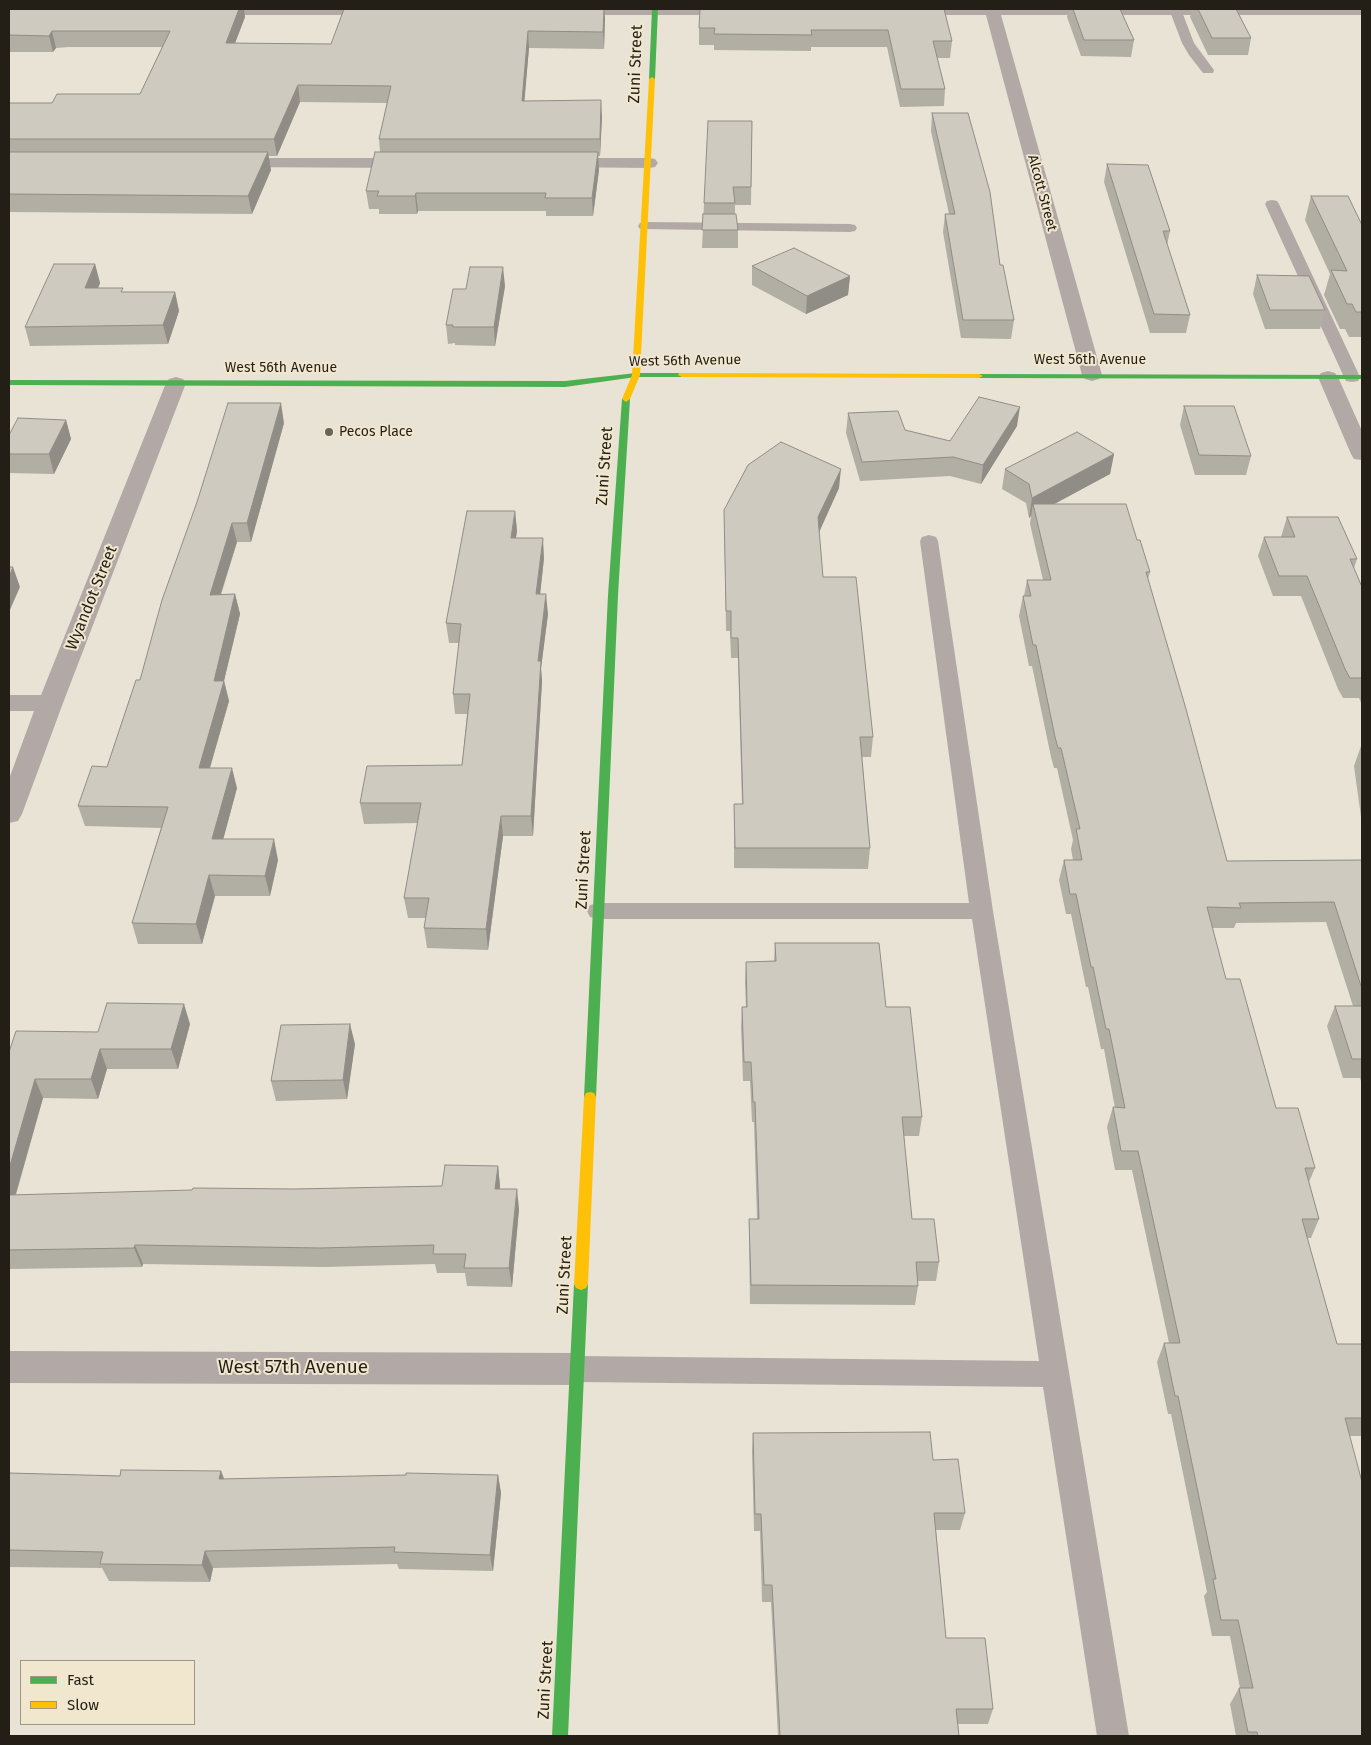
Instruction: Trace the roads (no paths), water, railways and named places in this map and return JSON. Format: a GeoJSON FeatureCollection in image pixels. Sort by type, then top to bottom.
{"type":"FeatureCollection","features":[{"type":"Feature","properties":{"kind":"street","name":"Zuni Street"},"geometry":{"type":"LineString","coordinates":[[560,1736],[613,595],[626,396],[636,375],[649,163],[654,10]]}},
{"type":"Feature","properties":{"kind":"street","name":"Alcott Street"},"geometry":{"type":"LineString","coordinates":[[989,10],[1092,375]]}},
{"type":"Feature","properties":{"kind":"street"},"geometry":{"type":"LineString","coordinates":[[198,11],[396,11]]}},
{"type":"Feature","properties":{"kind":"street"},"geometry":{"type":"LineString","coordinates":[[555,11],[753,11]]}},
{"type":"Feature","properties":{"kind":"street"},"geometry":{"type":"LineString","coordinates":[[890,11],[1362,11]]}},
{"type":"Feature","properties":{"kind":"street"},"geometry":{"type":"LineString","coordinates":[[219,163],[429,163]]}},
{"type":"Feature","properties":{"kind":"street"},"geometry":{"type":"LineString","coordinates":[[539,163],[649,163]]}},
{"type":"Feature","properties":{"kind":"street","name":"West 56th Avenue"},"geometry":{"type":"LineString","coordinates":[[9,382],[565,384],[636,375],[1357,377]]}},
{"type":"Feature","properties":{"kind":"street"},"geometry":{"type":"LineString","coordinates":[[1328,377],[1362,454]]}},
{"type":"Feature","properties":{"kind":"street","name":"Wyandot Street"},"geometry":{"type":"LineString","coordinates":[[9,814],[50,703],[176,383]]}},
{"type":"Feature","properties":{"kind":"street"},"geometry":{"type":"LineString","coordinates":[[9,703],[50,703]]}},
{"type":"Feature","properties":{"kind":"street","name":"West 57th Avenue"},"geometry":{"type":"LineString","coordinates":[[9,1367],[577,1369]]}},
{"type":"Feature","properties":{"kind":"lane"},"geometry":{"type":"LineString","coordinates":[[1176,10],[1188,43],[1195,55],[1208,70]]}},
{"type":"Feature","properties":{"kind":"lane"},"geometry":{"type":"LineString","coordinates":[[1272,204],[1357,377]]}},
{"type":"Feature","properties":{"kind":"lane"},"geometry":{"type":"LineString","coordinates":[[645,226],[850,228]]}},
{"type":"Feature","properties":{"kind":"lane"},"geometry":{"type":"LineString","coordinates":[[929,542],[982,911],[1113,1736]]}},
{"type":"Feature","properties":{"kind":"lane"},"geometry":{"type":"LineString","coordinates":[[598,910],[982,911]]}},
{"type":"Feature","properties":{"kind":"lane"},"geometry":{"type":"LineString","coordinates":[[577,1369],[1055,1374]]}},
{"type":"Feature","properties":{"kind":"place","name":"Pecos Place"},"geometry":{"type":"Point","coordinates":[329,432]}}]}
